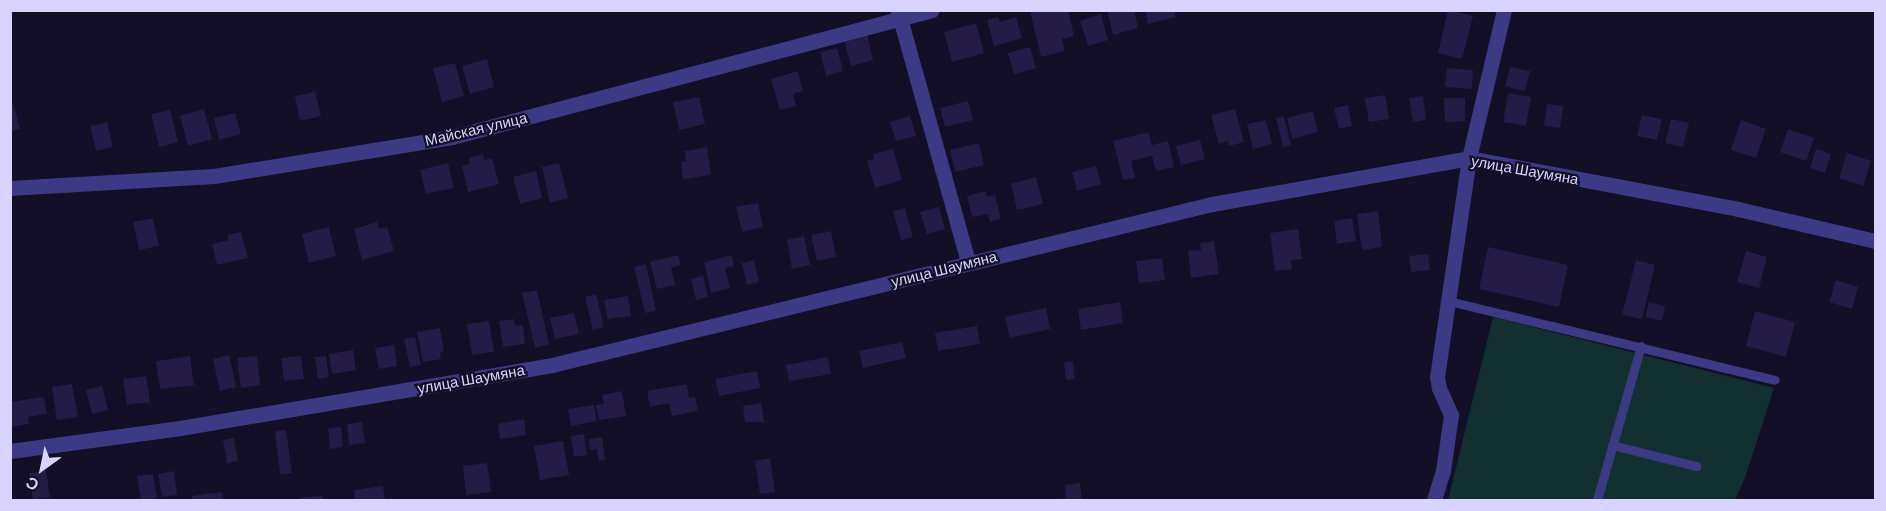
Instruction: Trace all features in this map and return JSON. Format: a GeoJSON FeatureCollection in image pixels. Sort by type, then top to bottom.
{"type":"FeatureCollection","features":[{"type":"Feature","properties":{"kind":"street","name":"Майская улица"},"geometry":{"type":"LineString","coordinates":[[10,188],[214,176],[452,137],[899,15],[932,10]]}},
{"type":"Feature","properties":{"kind":"street"},"geometry":{"type":"LineString","coordinates":[[1434,501],[1451,431],[1451,414],[1437,377],[1469,158],[1504,10]]}},
{"type":"Feature","properties":{"kind":"street"},"geometry":{"type":"LineString","coordinates":[[899,15],[968,262]]}},
{"type":"Feature","properties":{"kind":"street","name":"улица Шаумяна"},"geometry":{"type":"LineString","coordinates":[[10,451],[180,428],[552,365],[1212,204],[1469,158],[1738,209],[1875,241]]}},
{"type":"Feature","properties":{"kind":"lane"},"geometry":{"type":"LineString","coordinates":[[1449,301],[1775,380]]}},
{"type":"Feature","properties":{"kind":"lane"},"geometry":{"type":"LineString","coordinates":[[1597,501],[1641,346]]}},
{"type":"Feature","properties":{"kind":"lane"},"geometry":{"type":"LineString","coordinates":[[1612,445],[1696,466]]}},
{"type":"Feature","properties":{"kind":"green space"},"geometry":{"type":"Polygon","coordinates":[[[1493,317],[1774,388],[1745,478],[1735,500],[1448,500],[1493,317]]]}},
{"type":"Feature","properties":{"kind":"building"},"geometry":{"type":"Polygon","coordinates":[[[1068,10],[1074,36],[1062,39],[1065,51],[1041,57],[1030,11],[1068,10]]]}},
{"type":"Feature","properties":{"kind":"building"},"geometry":{"type":"Polygon","coordinates":[[[1107,10],[1134,10],[1138,28],[1113,35],[1107,10]]]}},
{"type":"Feature","properties":{"kind":"building"},"geometry":{"type":"Polygon","coordinates":[[[1145,10],[1174,10],[1176,17],[1148,24],[1145,10]]]}},
{"type":"Feature","properties":{"kind":"building"},"geometry":{"type":"Polygon","coordinates":[[[1448,10],[1473,16],[1462,59],[1438,53],[1448,10]]]}},
{"type":"Feature","properties":{"kind":"building"},"geometry":{"type":"Polygon","coordinates":[[[1101,14],[1108,40],[1088,46],[1080,21],[1101,14]]]}},
{"type":"Feature","properties":{"kind":"building"},"geometry":{"type":"Polygon","coordinates":[[[998,17],[1000,22],[1016,17],[1022,38],[994,46],[987,20],[998,17]]]}},
{"type":"Feature","properties":{"kind":"building"},"geometry":{"type":"Polygon","coordinates":[[[976,23],[984,53],[952,62],[944,32],[976,23]]]}},
{"type":"Feature","properties":{"kind":"building"},"geometry":{"type":"Polygon","coordinates":[[[867,34],[873,60],[851,66],[844,40],[867,34]]]}},
{"type":"Feature","properties":{"kind":"building"},"geometry":{"type":"Polygon","coordinates":[[[1030,47],[1036,68],[1014,74],[1008,53],[1030,47]]]}},
{"type":"Feature","properties":{"kind":"building"},"geometry":{"type":"Polygon","coordinates":[[[837,48],[843,71],[826,76],[820,52],[837,48]]]}},
{"type":"Feature","properties":{"kind":"building"},"geometry":{"type":"Polygon","coordinates":[[[487,59],[494,87],[470,94],[462,66],[487,59]]]}},
{"type":"Feature","properties":{"kind":"building"},"geometry":{"type":"Polygon","coordinates":[[[455,63],[464,96],[442,102],[433,68],[455,63]]]}},
{"type":"Feature","properties":{"kind":"building"},"geometry":{"type":"Polygon","coordinates":[[[1510,67],[1530,71],[1525,91],[1505,86],[1510,67]]]}},
{"type":"Feature","properties":{"kind":"building"},"geometry":{"type":"Polygon","coordinates":[[[1447,68],[1473,70],[1472,89],[1445,87],[1447,68]]]}},
{"type":"Feature","properties":{"kind":"building"},"geometry":{"type":"Polygon","coordinates":[[[798,71],[803,91],[793,94],[796,106],[780,110],[771,79],[798,71]]]}},
{"type":"Feature","properties":{"kind":"building"},"geometry":{"type":"Polygon","coordinates":[[[315,92],[321,116],[300,121],[295,96],[315,92]]]}},
{"type":"Feature","properties":{"kind":"building"},"geometry":{"type":"Polygon","coordinates":[[[1508,93],[1531,97],[1526,126],[1503,122],[1508,93]]]}},
{"type":"Feature","properties":{"kind":"building"},"geometry":{"type":"Polygon","coordinates":[[[1385,95],[1389,119],[1369,122],[1365,98],[1385,95]]]}},
{"type":"Feature","properties":{"kind":"building"},"geometry":{"type":"Polygon","coordinates":[[[1423,96],[1426,120],[1413,122],[1409,98],[1423,96]]]}},
{"type":"Feature","properties":{"kind":"building"},"geometry":{"type":"Polygon","coordinates":[[[699,97],[705,124],[679,130],[673,102],[699,97]]]}},
{"type":"Feature","properties":{"kind":"building"},"geometry":{"type":"Polygon","coordinates":[[[1444,98],[1465,98],[1465,121],[1445,122],[1444,98]]]}},
{"type":"Feature","properties":{"kind":"building"},"geometry":{"type":"Polygon","coordinates":[[[968,101],[973,120],[945,127],[940,108],[968,101]]]}},
{"type":"Feature","properties":{"kind":"building"},"geometry":{"type":"Polygon","coordinates":[[[1547,104],[1563,106],[1560,128],[1544,126],[1547,104]]]}},
{"type":"Feature","properties":{"kind":"building"},"geometry":{"type":"Polygon","coordinates":[[[14,105],[20,129],[10,132],[10,106],[14,105]]]}},
{"type":"Feature","properties":{"kind":"building"},"geometry":{"type":"Polygon","coordinates":[[[1348,105],[1352,126],[1339,129],[1334,108],[1348,105]]]}},
{"type":"Feature","properties":{"kind":"building"},"geometry":{"type":"Polygon","coordinates":[[[204,109],[212,139],[188,146],[180,116],[204,109]]]}},
{"type":"Feature","properties":{"kind":"building"},"geometry":{"type":"Polygon","coordinates":[[[1235,109],[1244,142],[1229,146],[1228,141],[1219,144],[1211,115],[1235,109]]]}},
{"type":"Feature","properties":{"kind":"building"},"geometry":{"type":"Polygon","coordinates":[[[170,110],[178,142],[159,147],[151,114],[170,110]]]}},
{"type":"Feature","properties":{"kind":"building"},"geometry":{"type":"Polygon","coordinates":[[[1313,111],[1318,132],[1292,139],[1287,118],[1313,111]]]}},
{"type":"Feature","properties":{"kind":"building"},"geometry":{"type":"Polygon","coordinates":[[[235,113],[241,134],[219,140],[214,118],[235,113]]]}},
{"type":"Feature","properties":{"kind":"building"},"geometry":{"type":"Polygon","coordinates":[[[1642,115],[1662,119],[1657,140],[1637,136],[1642,115]]]}},
{"type":"Feature","properties":{"kind":"building"},"geometry":{"type":"Polygon","coordinates":[[[910,116],[916,136],[896,141],[890,122],[910,116]]]}},
{"type":"Feature","properties":{"kind":"building"},"geometry":{"type":"Polygon","coordinates":[[[1284,116],[1291,145],[1283,147],[1276,118],[1284,116]]]}},
{"type":"Feature","properties":{"kind":"building"},"geometry":{"type":"Polygon","coordinates":[[[1671,119],[1689,123],[1683,147],[1665,143],[1671,119]]]}},
{"type":"Feature","properties":{"kind":"building"},"geometry":{"type":"Polygon","coordinates":[[[1266,120],[1272,144],[1253,149],[1247,124],[1266,120]]]}},
{"type":"Feature","properties":{"kind":"building"},"geometry":{"type":"Polygon","coordinates":[[[1741,120],[1766,129],[1756,158],[1731,150],[1741,120]]]}},
{"type":"Feature","properties":{"kind":"building"},"geometry":{"type":"Polygon","coordinates":[[[107,122],[113,147],[96,151],[90,126],[107,122]]]}},
{"type":"Feature","properties":{"kind":"building"},"geometry":{"type":"Polygon","coordinates":[[[1788,129],[1814,138],[1806,161],[1780,152],[1788,129]]]}},
{"type":"Feature","properties":{"kind":"building"},"geometry":{"type":"Polygon","coordinates":[[[1148,132],[1152,145],[1168,141],[1174,167],[1156,171],[1152,156],[1131,161],[1135,178],[1123,180],[1113,141],[1148,132]]]}},
{"type":"Feature","properties":{"kind":"building"},"geometry":{"type":"Polygon","coordinates":[[[1200,140],[1205,159],[1181,165],[1176,146],[1200,140]]]}},
{"type":"Feature","properties":{"kind":"building"},"geometry":{"type":"Polygon","coordinates":[[[979,143],[984,165],[955,172],[950,150],[979,143]]]}},
{"type":"Feature","properties":{"kind":"building"},"geometry":{"type":"Polygon","coordinates":[[[707,147],[711,175],[683,179],[681,162],[686,161],[685,151],[707,147]]]}},
{"type":"Feature","properties":{"kind":"building"},"geometry":{"type":"Polygon","coordinates":[[[893,149],[902,180],[875,188],[867,161],[874,159],[873,154],[893,149]]]}},
{"type":"Feature","properties":{"kind":"building"},"geometry":{"type":"Polygon","coordinates":[[[1816,149],[1831,154],[1825,173],[1810,168],[1816,149]]]}},
{"type":"Feature","properties":{"kind":"building"},"geometry":{"type":"Polygon","coordinates":[[[1847,153],[1871,161],[1863,186],[1839,178],[1847,153]]]}},
{"type":"Feature","properties":{"kind":"building"},"geometry":{"type":"Polygon","coordinates":[[[483,154],[484,160],[492,158],[499,184],[468,192],[462,166],[470,164],[469,158],[483,154]]]}},
{"type":"Feature","properties":{"kind":"building"},"geometry":{"type":"Polygon","coordinates":[[[448,163],[454,188],[426,194],[420,170],[448,163]]]}},
{"type":"Feature","properties":{"kind":"building"},"geometry":{"type":"Polygon","coordinates":[[[559,163],[568,198],[550,203],[542,167],[559,163]]]}},
{"type":"Feature","properties":{"kind":"building"},"geometry":{"type":"Polygon","coordinates":[[[1096,166],[1101,184],[1077,191],[1072,172],[1096,166]]]}},
{"type":"Feature","properties":{"kind":"building"},"geometry":{"type":"Polygon","coordinates":[[[536,171],[542,198],[520,204],[513,177],[536,171]]]}},
{"type":"Feature","properties":{"kind":"building"},"geometry":{"type":"Polygon","coordinates":[[[1036,177],[1043,204],[1017,210],[1011,184],[1036,177]]]}},
{"type":"Feature","properties":{"kind":"building"},"geometry":{"type":"Polygon","coordinates":[[[986,191],[987,197],[995,195],[1001,219],[990,222],[988,214],[972,217],[967,196],[986,191]]]}},
{"type":"Feature","properties":{"kind":"building"},"geometry":{"type":"Polygon","coordinates":[[[758,203],[763,227],[742,232],[736,207],[758,203]]]}},
{"type":"Feature","properties":{"kind":"building"},"geometry":{"type":"Polygon","coordinates":[[[939,207],[945,229],[927,234],[920,212],[939,207]]]}},
{"type":"Feature","properties":{"kind":"building"},"geometry":{"type":"Polygon","coordinates":[[[905,208],[913,237],[901,240],[893,211],[905,208]]]}},
{"type":"Feature","properties":{"kind":"building"},"geometry":{"type":"Polygon","coordinates":[[[1378,211],[1382,247],[1362,250],[1357,214],[1378,211]]]}},
{"type":"Feature","properties":{"kind":"building"},"geometry":{"type":"Polygon","coordinates":[[[153,218],[159,246],[139,250],[133,222],[153,218]]]}},
{"type":"Feature","properties":{"kind":"building"},"geometry":{"type":"Polygon","coordinates":[[[1352,218],[1356,241],[1337,244],[1334,221],[1352,218]]]}},
{"type":"Feature","properties":{"kind":"building"},"geometry":{"type":"Polygon","coordinates":[[[377,222],[379,229],[387,227],[394,251],[362,260],[354,229],[377,222]]]}},
{"type":"Feature","properties":{"kind":"building"},"geometry":{"type":"Polygon","coordinates":[[[329,227],[336,256],[309,263],[302,234],[329,227]]]}},
{"type":"Feature","properties":{"kind":"building"},"geometry":{"type":"Polygon","coordinates":[[[1298,229],[1302,259],[1291,260],[1292,269],[1275,271],[1270,233],[1298,229]]]}},
{"type":"Feature","properties":{"kind":"building"},"geometry":{"type":"Polygon","coordinates":[[[831,231],[836,257],[817,261],[811,235],[831,231]]]}},
{"type":"Feature","properties":{"kind":"building"},"geometry":{"type":"Polygon","coordinates":[[[241,232],[248,258],[217,265],[212,244],[229,240],[227,235],[241,232]]]}},
{"type":"Feature","properties":{"kind":"building"},"geometry":{"type":"Polygon","coordinates":[[[804,236],[810,265],[792,269],[787,240],[804,236]]]}},
{"type":"Feature","properties":{"kind":"building"},"geometry":{"type":"Polygon","coordinates":[[[1214,241],[1219,274],[1191,278],[1188,251],[1201,250],[1200,243],[1214,241]]]}},
{"type":"Feature","properties":{"kind":"building"},"geometry":{"type":"Polygon","coordinates":[[[1488,247],[1568,265],[1559,307],[1479,289],[1488,247]]]}},
{"type":"Feature","properties":{"kind":"building"},"geometry":{"type":"Polygon","coordinates":[[[1746,251],[1767,257],[1759,288],[1737,282],[1746,251]]]}},
{"type":"Feature","properties":{"kind":"building"},"geometry":{"type":"Polygon","coordinates":[[[1428,254],[1430,270],[1411,272],[1409,256],[1428,254]]]}},
{"type":"Feature","properties":{"kind":"building"},"geometry":{"type":"Polygon","coordinates":[[[678,255],[681,265],[671,268],[675,285],[657,289],[650,262],[678,255]]]}},
{"type":"Feature","properties":{"kind":"building"},"geometry":{"type":"Polygon","coordinates":[[[732,255],[734,266],[725,268],[730,288],[711,293],[704,262],[732,255]]]}},
{"type":"Feature","properties":{"kind":"building"},"geometry":{"type":"Polygon","coordinates":[[[1162,258],[1165,280],[1139,283],[1136,261],[1162,258]]]}},
{"type":"Feature","properties":{"kind":"building"},"geometry":{"type":"Polygon","coordinates":[[[754,260],[759,282],[747,285],[742,263],[754,260]]]}},
{"type":"Feature","properties":{"kind":"building"},"geometry":{"type":"Polygon","coordinates":[[[1636,260],[1655,265],[1642,319],[1622,315],[1636,260]]]}},
{"type":"Feature","properties":{"kind":"building"},"geometry":{"type":"Polygon","coordinates":[[[646,264],[656,311],[645,313],[634,267],[646,264]]]}},
{"type":"Feature","properties":{"kind":"building"},"geometry":{"type":"Polygon","coordinates":[[[703,276],[708,297],[696,300],[691,279],[703,276]]]}},
{"type":"Feature","properties":{"kind":"building"},"geometry":{"type":"Polygon","coordinates":[[[1836,280],[1858,287],[1852,309],[1829,302],[1836,280]]]}},
{"type":"Feature","properties":{"kind":"building"},"geometry":{"type":"Polygon","coordinates":[[[537,290],[549,344],[535,348],[522,293],[537,290]]]}},
{"type":"Feature","properties":{"kind":"building"},"geometry":{"type":"Polygon","coordinates":[[[596,294],[604,327],[593,330],[585,297],[596,294]]]}},
{"type":"Feature","properties":{"kind":"building"},"geometry":{"type":"Polygon","coordinates":[[[628,296],[631,316],[608,319],[604,300],[628,296]]]}},
{"type":"Feature","properties":{"kind":"building"},"geometry":{"type":"Polygon","coordinates":[[[1120,302],[1123,323],[1081,330],[1078,309],[1120,302]]]}},
{"type":"Feature","properties":{"kind":"building"},"geometry":{"type":"Polygon","coordinates":[[[1649,302],[1665,306],[1662,321],[1645,317],[1649,302]]]}},
{"type":"Feature","properties":{"kind":"building"},"geometry":{"type":"Polygon","coordinates":[[[1046,308],[1050,329],[1010,338],[1005,317],[1046,308]]]}},
{"type":"Feature","properties":{"kind":"building"},"geometry":{"type":"Polygon","coordinates":[[[1755,311],[1795,322],[1786,357],[1746,346],[1755,311]]]}},
{"type":"Feature","properties":{"kind":"building"},"geometry":{"type":"Polygon","coordinates":[[[574,313],[579,334],[555,339],[550,318],[574,313]]]}},
{"type":"Feature","properties":{"kind":"building"},"geometry":{"type":"Polygon","coordinates":[[[514,319],[515,326],[523,325],[525,344],[503,347],[499,321],[514,319]]]}},
{"type":"Feature","properties":{"kind":"building"},"geometry":{"type":"Polygon","coordinates":[[[489,321],[494,352],[472,355],[467,324],[489,321]]]}},
{"type":"Feature","properties":{"kind":"building"},"geometry":{"type":"Polygon","coordinates":[[[977,326],[980,344],[938,351],[935,333],[977,326]]]}},
{"type":"Feature","properties":{"kind":"building"},"geometry":{"type":"Polygon","coordinates":[[[440,328],[444,351],[440,352],[441,359],[423,362],[417,332],[440,328]]]}},
{"type":"Feature","properties":{"kind":"building"},"geometry":{"type":"Polygon","coordinates":[[[415,337],[421,365],[410,367],[404,339],[415,337]]]}},
{"type":"Feature","properties":{"kind":"building"},"geometry":{"type":"Polygon","coordinates":[[[902,342],[906,358],[863,368],[859,351],[902,342]]]}},
{"type":"Feature","properties":{"kind":"building"},"geometry":{"type":"Polygon","coordinates":[[[394,345],[397,366],[379,369],[375,348],[394,345]]]}},
{"type":"Feature","properties":{"kind":"building"},"geometry":{"type":"Polygon","coordinates":[[[353,350],[356,370],[332,374],[329,354],[353,350]]]}},
{"type":"Feature","properties":{"kind":"building"},"geometry":{"type":"Polygon","coordinates":[[[229,355],[236,387],[220,391],[213,359],[229,355]]]}},
{"type":"Feature","properties":{"kind":"building"},"geometry":{"type":"Polygon","coordinates":[[[190,356],[194,385],[160,389],[156,361],[190,356]]]}},
{"type":"Feature","properties":{"kind":"building"},"geometry":{"type":"Polygon","coordinates":[[[257,356],[260,385],[241,388],[237,358],[257,356]]]}},
{"type":"Feature","properties":{"kind":"building"},"geometry":{"type":"Polygon","coordinates":[[[301,356],[304,379],[284,381],[281,358],[301,356]]]}},
{"type":"Feature","properties":{"kind":"building"},"geometry":{"type":"Polygon","coordinates":[[[326,356],[329,377],[318,379],[315,357],[326,356]]]}},
{"type":"Feature","properties":{"kind":"building"},"geometry":{"type":"Polygon","coordinates":[[[828,357],[831,374],[789,381],[786,365],[828,357]]]}},
{"type":"Feature","properties":{"kind":"building"},"geometry":{"type":"Polygon","coordinates":[[[1073,361],[1075,379],[1066,380],[1064,362],[1073,361]]]}},
{"type":"Feature","properties":{"kind":"building"},"geometry":{"type":"Polygon","coordinates":[[[757,371],[760,388],[719,396],[715,379],[757,371]]]}},
{"type":"Feature","properties":{"kind":"building"},"geometry":{"type":"Polygon","coordinates":[[[146,376],[150,402],[127,405],[123,379],[146,376]]]}},
{"type":"Feature","properties":{"kind":"building"},"geometry":{"type":"Polygon","coordinates":[[[72,384],[78,417],[57,420],[52,387],[72,384]]]}},
{"type":"Feature","properties":{"kind":"building"},"geometry":{"type":"Polygon","coordinates":[[[687,384],[689,398],[695,397],[698,411],[672,416],[669,403],[650,407],[647,391],[687,384]]]}},
{"type":"Feature","properties":{"kind":"building"},"geometry":{"type":"Polygon","coordinates":[[[102,386],[108,410],[92,414],[86,390],[102,386]]]}},
{"type":"Feature","properties":{"kind":"building"},"geometry":{"type":"Polygon","coordinates":[[[622,391],[626,416],[599,420],[596,405],[604,404],[602,395],[622,391]]]}},
{"type":"Feature","properties":{"kind":"building"},"geometry":{"type":"Polygon","coordinates":[[[44,397],[47,414],[28,417],[29,424],[11,427],[10,402],[44,397]]]}},
{"type":"Feature","properties":{"kind":"building"},"geometry":{"type":"Polygon","coordinates":[[[761,403],[764,422],[745,422],[743,406],[761,403]]]}},
{"type":"Feature","properties":{"kind":"building"},"geometry":{"type":"Polygon","coordinates":[[[594,405],[597,421],[571,426],[568,409],[594,405]]]}},
{"type":"Feature","properties":{"kind":"building"},"geometry":{"type":"Polygon","coordinates":[[[524,419],[526,435],[500,439],[498,424],[524,419]]]}},
{"type":"Feature","properties":{"kind":"building"},"geometry":{"type":"Polygon","coordinates":[[[362,422],[365,443],[349,445],[347,424],[362,422]]]}},
{"type":"Feature","properties":{"kind":"building"},"geometry":{"type":"Polygon","coordinates":[[[341,427],[343,447],[330,449],[328,428],[341,427]]]}},
{"type":"Feature","properties":{"kind":"building"},"geometry":{"type":"Polygon","coordinates":[[[286,430],[292,473],[280,474],[275,431],[286,430]]]}},
{"type":"Feature","properties":{"kind":"building"},"geometry":{"type":"Polygon","coordinates":[[[584,434],[587,455],[574,457],[571,436],[584,434]]]}},
{"type":"Feature","properties":{"kind":"building"},"geometry":{"type":"Polygon","coordinates":[[[602,437],[605,460],[599,461],[597,449],[590,450],[589,439],[602,437]]]}},
{"type":"Feature","properties":{"kind":"building"},"geometry":{"type":"Polygon","coordinates":[[[234,438],[238,461],[227,463],[223,440],[234,438]]]}},
{"type":"Feature","properties":{"kind":"building"},"geometry":{"type":"Polygon","coordinates":[[[563,441],[569,475],[540,480],[534,446],[563,441]]]}},
{"type":"Feature","properties":{"kind":"building"},"geometry":{"type":"Polygon","coordinates":[[[770,458],[775,492],[760,494],[755,461],[770,458]]]}},
{"type":"Feature","properties":{"kind":"building"},"geometry":{"type":"Polygon","coordinates":[[[487,463],[491,492],[466,495],[463,466],[487,463]]]}},
{"type":"Feature","properties":{"kind":"building"},"geometry":{"type":"Polygon","coordinates":[[[46,471],[50,497],[33,499],[29,473],[46,471]]]}},
{"type":"Feature","properties":{"kind":"building"},"geometry":{"type":"Polygon","coordinates":[[[174,471],[177,495],[162,497],[158,474],[174,471]]]}},
{"type":"Feature","properties":{"kind":"building"},"geometry":{"type":"Polygon","coordinates":[[[153,474],[157,498],[141,500],[137,476],[153,474]]]}},
{"type":"Feature","properties":{"kind":"building"},"geometry":{"type":"Polygon","coordinates":[[[1080,483],[1082,500],[1066,500],[1065,485],[1080,483]]]}},
{"type":"Feature","properties":{"kind":"building"},"geometry":{"type":"Polygon","coordinates":[[[383,486],[385,500],[355,500],[354,490],[383,486]]]}},
{"type":"Feature","properties":{"kind":"building"},"geometry":{"type":"Polygon","coordinates":[[[222,492],[223,500],[192,500],[192,496],[222,492]]]}},
{"type":"Feature","properties":{"kind":"building"},"geometry":{"type":"Polygon","coordinates":[[[322,496],[323,500],[300,500],[300,498],[322,496]]]}}]}
